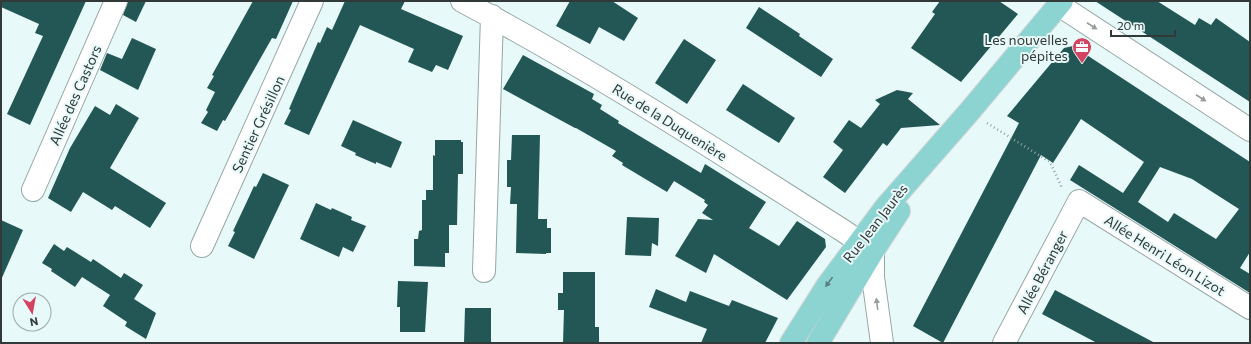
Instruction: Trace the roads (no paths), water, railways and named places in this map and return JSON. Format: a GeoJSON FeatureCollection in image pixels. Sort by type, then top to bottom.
{"type":"FeatureCollection","features":[{"type":"Feature","properties":{"kind":"main road","name":"Rue Jean Jaurès"},"geometry":{"type":"LineString","coordinates":[[818,343],[866,246],[905,184],[969,112],[1061,3]]}},
{"type":"Feature","properties":{"kind":"main road","name":"Rue Jean Jaurès"},"geometry":{"type":"LineString","coordinates":[[791,343],[826,286],[866,246]]}},
{"type":"Feature","properties":{"kind":"street","name":"Allée des Castors"},"geometry":{"type":"LineString","coordinates":[[33,190],[116,1]]}},
{"type":"Feature","properties":{"kind":"street","name":"Sentier Grésillon"},"geometry":{"type":"LineString","coordinates":[[202,246],[288,58],[312,1]]}},
{"type":"Feature","properties":{"kind":"street","name":"Rue de la Duquenière"},"geometry":{"type":"LineString","coordinates":[[462,1],[492,16],[619,89],[866,246]]}},
{"type":"Feature","properties":{"kind":"street"},"geometry":{"type":"LineString","coordinates":[[1061,3],[1250,130]]}},
{"type":"Feature","properties":{"kind":"street"},"geometry":{"type":"LineString","coordinates":[[484,271],[492,16]]}},
{"type":"Feature","properties":{"kind":"street","name":"Allée Henri Léon Lizot"},"geometry":{"type":"LineString","coordinates":[[1079,201],[1250,308]]}},
{"type":"Feature","properties":{"kind":"street","name":"Allée Béranger"},"geometry":{"type":"LineString","coordinates":[[1005,343],[1079,201]]}},
{"type":"Feature","properties":{"kind":"street"},"geometry":{"type":"LineString","coordinates":[[866,246],[873,277],[882,343]]}},
{"type":"Feature","properties":{"kind":"place","name":"Les nouvelles pépites"},"geometry":{"type":"Point","coordinates":[1082,64]}}]}
